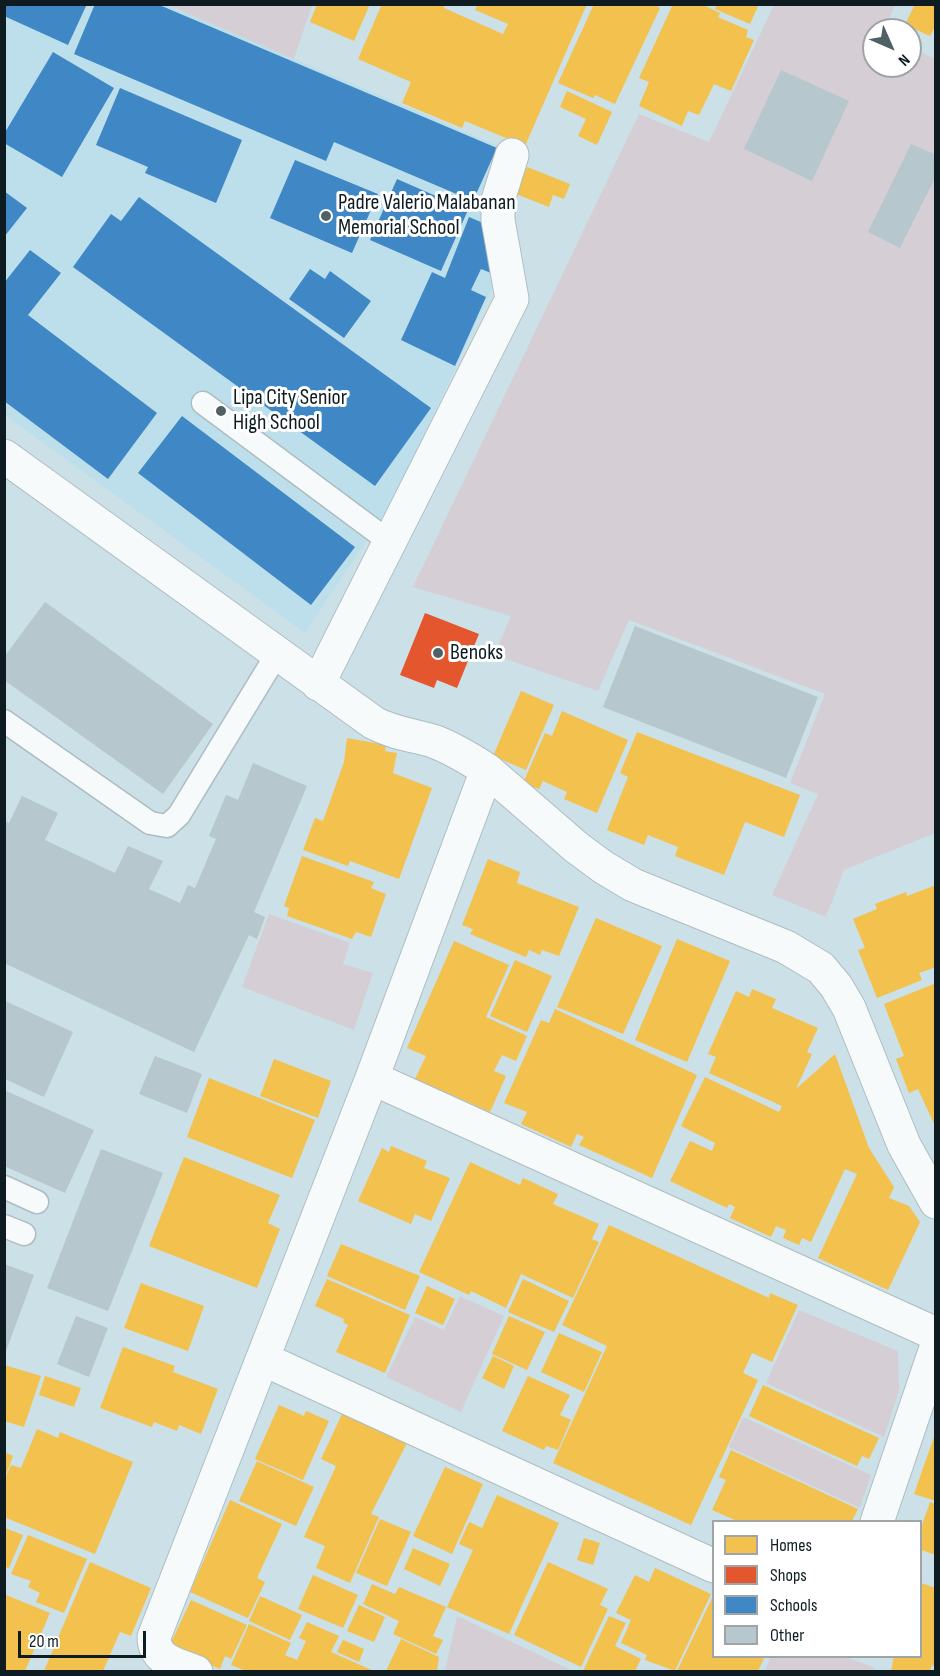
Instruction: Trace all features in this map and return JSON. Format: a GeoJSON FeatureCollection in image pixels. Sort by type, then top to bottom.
{"type":"FeatureCollection","features":[{"type":"Feature","properties":{"kind":"street"},"geometry":{"type":"LineString","coordinates":[[318,684],[512,299],[498,200],[512,155]]}},
{"type":"Feature","properties":{"kind":"street"},"geometry":{"type":"LineString","coordinates":[[4,456],[374,723],[394,732],[445,746],[487,770],[576,847],[603,867],[633,885],[786,946],[821,968],[836,986],[849,1008],[904,1145],[936,1202]]}},
{"type":"Feature","properties":{"kind":"street"},"geometry":{"type":"LineString","coordinates":[[196,1671],[161,1657],[156,1651],[154,1638],[372,1078],[487,770]]}},
{"type":"Feature","properties":{"kind":"street"},"geometry":{"type":"LineString","coordinates":[[372,1078],[936,1334]]}},
{"type":"Feature","properties":{"kind":"street"},"geometry":{"type":"LineString","coordinates":[[878,1520],[936,1348]]}},
{"type":"Feature","properties":{"kind":"street"},"geometry":{"type":"LineString","coordinates":[[263,1359],[712,1565]]}},
{"type":"Feature","properties":{"kind":"lane"},"geometry":{"type":"LineString","coordinates":[[203,403],[390,542]]}},
{"type":"Feature","properties":{"kind":"lane"},"geometry":{"type":"LineString","coordinates":[[4,721],[150,823],[167,826],[179,815],[277,654]]}},
{"type":"Feature","properties":{"kind":"lane"},"geometry":{"type":"LineString","coordinates":[[4,1187],[37,1202]]}},
{"type":"Feature","properties":{"kind":"shaded area"},"geometry":{"type":"Polygon","coordinates":[[[5,5],[168,5],[501,147],[478,200],[501,270],[394,500],[305,633],[5,415],[5,5]]]}},
{"type":"Feature","properties":{"kind":"shaded area"},"geometry":{"type":"Polygon","coordinates":[[[168,5],[312,5],[294,59],[168,5]]]}},
{"type":"Feature","properties":{"kind":"shaded area"},"geometry":{"type":"Polygon","coordinates":[[[774,5],[895,5],[889,18],[862,18],[862,78],[922,78],[922,53],[935,59],[935,833],[844,870],[826,917],[772,895],[818,794],[790,783],[825,694],[629,620],[598,691],[494,655],[511,616],[413,587],[639,114],[709,142],[774,5]]]}},
{"type":"Feature","properties":{"kind":"shaded area"},"geometry":{"type":"Polygon","coordinates":[[[269,914],[350,943],[343,964],[373,973],[354,1030],[242,987],[269,914]]]}},
{"type":"Feature","properties":{"kind":"shaded area"},"geometry":{"type":"Polygon","coordinates":[[[460,1296],[504,1316],[461,1412],[386,1377],[415,1317],[444,1330],[460,1296]]]}},
{"type":"Feature","properties":{"kind":"shaded area"},"geometry":{"type":"Polygon","coordinates":[[[799,1310],[898,1351],[899,1391],[884,1437],[766,1383],[799,1310]]]}},
{"type":"Feature","properties":{"kind":"shaded area"},"geometry":{"type":"Polygon","coordinates":[[[743,1417],[871,1475],[860,1508],[729,1447],[743,1417]]]}},
{"type":"Feature","properties":{"kind":"shaded area"},"geometry":{"type":"Polygon","coordinates":[[[457,1616],[573,1671],[445,1671],[457,1616]]]}},
{"type":"Feature","properties":{"kind":"shaded area"},"geometry":{"type":"Polygon","coordinates":[[[770,1658],[849,1658],[875,1668],[873,1672],[765,1671],[770,1658]]]}},
{"type":"Feature","properties":{"kind":"building: Homes"},"geometry":{"type":"Polygon","coordinates":[[[317,4],[370,4],[354,41],[310,22],[317,4]]]}},
{"type":"Feature","properties":{"kind":"building: Homes"},"geometry":{"type":"Polygon","coordinates":[[[382,4],[445,4],[444,8],[503,34],[508,24],[475,10],[478,4],[587,4],[525,146],[465,121],[462,128],[402,103],[411,82],[358,59],[382,4]]]}},
{"type":"Feature","properties":{"kind":"building: Homes"},"geometry":{"type":"Polygon","coordinates":[[[594,4],[654,4],[660,8],[615,104],[595,95],[593,98],[558,83],[594,4]]]}},
{"type":"Feature","properties":{"kind":"building: Homes"},"geometry":{"type":"Polygon","coordinates":[[[673,4],[701,4],[720,13],[718,17],[748,30],[746,37],[754,40],[731,91],[714,84],[699,115],[688,111],[682,126],[639,106],[649,82],[639,78],[673,4]]]}},
{"type":"Feature","properties":{"kind":"building: Homes"},"geometry":{"type":"Polygon","coordinates":[[[717,4],[759,4],[750,24],[715,9],[717,4]]]}},
{"type":"Feature","properties":{"kind":"building: Homes"},"geometry":{"type":"Polygon","coordinates":[[[915,4],[936,4],[936,25],[930,36],[922,32],[922,18],[908,18],[915,4]]]}},
{"type":"Feature","properties":{"kind":"building: Homes"},"geometry":{"type":"Polygon","coordinates":[[[567,91],[612,112],[597,145],[578,136],[586,119],[560,107],[567,91]]]}},
{"type":"Feature","properties":{"kind":"building: Homes"},"geometry":{"type":"Polygon","coordinates":[[[527,167],[570,184],[564,199],[553,195],[549,207],[516,194],[527,167]]]}},
{"type":"Feature","properties":{"kind":"building: Homes"},"geometry":{"type":"Polygon","coordinates":[[[521,691],[554,705],[526,770],[493,756],[521,691]]]}},
{"type":"Feature","properties":{"kind":"building: Homes"},"geometry":{"type":"Polygon","coordinates":[[[562,711],[628,740],[597,813],[564,799],[567,792],[543,781],[539,789],[523,783],[545,733],[552,736],[562,711]]]}},
{"type":"Feature","properties":{"kind":"building: Homes"},"geometry":{"type":"Polygon","coordinates":[[[637,732],[800,795],[784,837],[745,822],[724,875],[675,856],[678,847],[648,835],[644,845],[607,830],[628,777],[620,773],[637,732]]]}},
{"type":"Feature","properties":{"kind":"building: Homes"},"geometry":{"type":"Polygon","coordinates":[[[347,738],[386,745],[385,751],[397,753],[393,773],[432,788],[399,879],[350,861],[348,866],[303,850],[315,818],[323,821],[344,762],[347,738]]]}},
{"type":"Feature","properties":{"kind":"building: Homes"},"geometry":{"type":"Polygon","coordinates":[[[302,856],[374,882],[371,888],[386,894],[371,937],[356,932],[352,939],[287,916],[289,908],[284,906],[302,856]]]}},
{"type":"Feature","properties":{"kind":"building: Homes"},"geometry":{"type":"Polygon","coordinates":[[[488,859],[520,872],[517,883],[579,907],[559,956],[542,950],[540,955],[529,950],[526,957],[470,934],[473,929],[462,925],[488,859]]]}},
{"type":"Feature","properties":{"kind":"building: Homes"},"geometry":{"type":"Polygon","coordinates":[[[936,885],[936,967],[919,973],[922,980],[877,998],[858,950],[865,948],[853,919],[877,909],[875,904],[906,892],[907,896],[936,885]]]}},
{"type":"Feature","properties":{"kind":"building: Homes"},"geometry":{"type":"Polygon","coordinates":[[[596,918],[662,946],[623,1034],[557,1007],[596,918]]]}},
{"type":"Feature","properties":{"kind":"building: Homes"},"geometry":{"type":"Polygon","coordinates":[[[677,939],[730,961],[687,1062],[635,1040],[677,939]]]}},
{"type":"Feature","properties":{"kind":"building: Homes"},"geometry":{"type":"Polygon","coordinates":[[[454,941],[509,965],[486,1017],[527,1036],[516,1061],[502,1055],[494,1071],[506,1076],[490,1112],[415,1079],[426,1056],[407,1048],[454,941]]]}},
{"type":"Feature","properties":{"kind":"building: Homes"},"geometry":{"type":"Polygon","coordinates":[[[515,960],[552,976],[527,1032],[490,1016],[515,960]]]}},
{"type":"Feature","properties":{"kind":"building: Homes"},"geometry":{"type":"Polygon","coordinates":[[[936,983],[936,1128],[918,1089],[909,1093],[896,1059],[904,1056],[884,1004],[936,983]]]}},
{"type":"Feature","properties":{"kind":"building: Homes"},"geometry":{"type":"Polygon","coordinates":[[[752,989],[776,999],[772,1008],[818,1028],[807,1052],[812,1054],[796,1089],[835,1054],[869,1148],[894,1187],[889,1198],[909,1206],[920,1222],[888,1290],[818,1258],[857,1174],[845,1169],[811,1242],[802,1238],[799,1245],[783,1238],[786,1230],[776,1226],[771,1237],[730,1218],[735,1207],[729,1204],[727,1208],[670,1181],[690,1141],[712,1151],[715,1143],[681,1126],[705,1077],[779,1112],[782,1106],[709,1073],[716,1057],[708,1054],[736,991],[749,997],[752,989]]]}},
{"type":"Feature","properties":{"kind":"building: Homes"},"geometry":{"type":"Polygon","coordinates":[[[555,1009],[697,1075],[652,1178],[579,1145],[584,1137],[577,1134],[571,1147],[521,1124],[527,1112],[504,1103],[541,1020],[549,1023],[555,1009]]]}},
{"type":"Feature","properties":{"kind":"building: Homes"},"geometry":{"type":"Polygon","coordinates":[[[274,1059],[331,1081],[318,1118],[260,1096],[274,1059]]]}},
{"type":"Feature","properties":{"kind":"building: Homes"},"geometry":{"type":"Polygon","coordinates":[[[209,1078],[315,1120],[292,1178],[187,1137],[209,1078]]]}},
{"type":"Feature","properties":{"kind":"building: Homes"},"geometry":{"type":"Polygon","coordinates":[[[391,1146],[427,1161],[424,1168],[450,1178],[431,1221],[415,1214],[411,1224],[358,1201],[382,1148],[389,1152],[391,1146]]]}},
{"type":"Feature","properties":{"kind":"building: Homes"},"geometry":{"type":"Polygon","coordinates":[[[184,1157],[280,1195],[268,1223],[280,1229],[257,1288],[149,1246],[184,1157]]]}},
{"type":"Feature","properties":{"kind":"building: Homes"},"geometry":{"type":"Polygon","coordinates":[[[470,1162],[520,1185],[523,1178],[558,1194],[553,1204],[599,1224],[592,1239],[599,1242],[573,1298],[521,1274],[506,1308],[471,1291],[469,1295],[419,1272],[470,1162]]]}},
{"type":"Feature","properties":{"kind":"building: Homes"},"geometry":{"type":"Polygon","coordinates":[[[609,1225],[769,1298],[770,1293],[798,1305],[772,1362],[752,1353],[743,1373],[758,1380],[691,1525],[553,1463],[607,1346],[562,1325],[609,1225]]]}},
{"type":"Feature","properties":{"kind":"building: Homes"},"geometry":{"type":"Polygon","coordinates":[[[341,1244],[420,1276],[405,1310],[327,1276],[341,1244]]]}},
{"type":"Feature","properties":{"kind":"building: Homes"},"geometry":{"type":"Polygon","coordinates":[[[327,1279],[410,1315],[385,1373],[336,1352],[348,1325],[343,1322],[344,1319],[315,1306],[327,1279]]]}},
{"type":"Feature","properties":{"kind":"building: Homes"},"geometry":{"type":"Polygon","coordinates":[[[523,1279],[569,1301],[554,1332],[508,1312],[523,1279]]]}},
{"type":"Feature","properties":{"kind":"building: Homes"},"geometry":{"type":"Polygon","coordinates":[[[141,1283],[204,1306],[188,1351],[124,1328],[141,1283]]]}},
{"type":"Feature","properties":{"kind":"building: Homes"},"geometry":{"type":"Polygon","coordinates":[[[427,1286],[455,1299],[443,1325],[415,1313],[427,1286]]]}},
{"type":"Feature","properties":{"kind":"building: Homes"},"geometry":{"type":"Polygon","coordinates":[[[509,1316],[545,1332],[527,1370],[492,1354],[509,1316]]]}},
{"type":"Feature","properties":{"kind":"building: Homes"},"geometry":{"type":"Polygon","coordinates":[[[559,1333],[602,1352],[584,1392],[541,1372],[559,1333]]]}},
{"type":"Feature","properties":{"kind":"building: Homes"},"geometry":{"type":"Polygon","coordinates":[[[123,1347],[175,1366],[173,1372],[218,1389],[201,1434],[179,1425],[177,1431],[154,1422],[152,1427],[100,1408],[123,1347]]]}},
{"type":"Feature","properties":{"kind":"building: Homes"},"geometry":{"type":"Polygon","coordinates":[[[493,1356],[514,1366],[504,1389],[482,1378],[493,1356]]]}},
{"type":"Feature","properties":{"kind":"building: Homes"},"geometry":{"type":"Polygon","coordinates":[[[4,1365],[41,1376],[24,1427],[4,1421],[4,1365]]]}},
{"type":"Feature","properties":{"kind":"building: Homes"},"geometry":{"type":"Polygon","coordinates":[[[45,1376],[81,1388],[74,1407],[39,1395],[45,1376]]]}},
{"type":"Feature","properties":{"kind":"building: Homes"},"geometry":{"type":"Polygon","coordinates":[[[528,1376],[570,1395],[560,1415],[571,1420],[558,1450],[546,1446],[544,1450],[502,1431],[528,1376]]]}},
{"type":"Feature","properties":{"kind":"building: Homes"},"geometry":{"type":"Polygon","coordinates":[[[763,1385],[879,1438],[869,1459],[862,1456],[857,1466],[749,1416],[763,1385]]]}},
{"type":"Feature","properties":{"kind":"building: Homes"},"geometry":{"type":"Polygon","coordinates":[[[279,1405],[304,1416],[306,1411],[329,1421],[303,1480],[255,1459],[279,1405]]]}},
{"type":"Feature","properties":{"kind":"building: Homes"},"geometry":{"type":"Polygon","coordinates":[[[342,1414],[407,1443],[371,1514],[379,1517],[350,1583],[316,1568],[325,1546],[304,1537],[336,1466],[321,1459],[342,1414]]]}},
{"type":"Feature","properties":{"kind":"building: Homes"},"geometry":{"type":"Polygon","coordinates":[[[37,1429],[58,1438],[60,1432],[133,1462],[95,1554],[4,1517],[4,1481],[11,1465],[21,1468],[37,1429]]]}},
{"type":"Feature","properties":{"kind":"building: Homes"},"geometry":{"type":"Polygon","coordinates":[[[936,1434],[936,1501],[914,1494],[936,1434]]]}},
{"type":"Feature","properties":{"kind":"building: Homes"},"geometry":{"type":"Polygon","coordinates":[[[731,1450],[858,1509],[852,1520],[735,1520],[712,1510],[726,1480],[719,1477],[731,1450]]]}},
{"type":"Feature","properties":{"kind":"building: Homes"},"geometry":{"type":"Polygon","coordinates":[[[4,1452],[13,1456],[5,1477],[4,1477],[4,1452]]]}},
{"type":"Feature","properties":{"kind":"building: Homes"},"geometry":{"type":"Polygon","coordinates":[[[257,1461],[314,1487],[296,1526],[239,1501],[257,1461]]]}},
{"type":"Feature","properties":{"kind":"building: Homes"},"geometry":{"type":"Polygon","coordinates":[[[445,1467],[483,1484],[452,1554],[413,1536],[445,1467]]]}},
{"type":"Feature","properties":{"kind":"building: Homes"},"geometry":{"type":"Polygon","coordinates":[[[497,1495],[559,1523],[509,1634],[447,1607],[473,1550],[459,1544],[469,1522],[482,1528],[497,1495]]]}},
{"type":"Feature","properties":{"kind":"building: Homes"},"geometry":{"type":"Polygon","coordinates":[[[230,1500],[282,1524],[257,1578],[265,1582],[248,1618],[190,1592],[230,1500]]]}},
{"type":"Feature","properties":{"kind":"building: Homes"},"geometry":{"type":"Polygon","coordinates":[[[930,1502],[936,1504],[936,1555],[922,1550],[922,1525],[930,1502]]]}},
{"type":"Feature","properties":{"kind":"building: Homes"},"geometry":{"type":"Polygon","coordinates":[[[380,1519],[411,1532],[387,1586],[356,1573],[380,1519]]]}},
{"type":"Feature","properties":{"kind":"building: Homes"},"geometry":{"type":"Polygon","coordinates":[[[5,1528],[23,1535],[9,1568],[5,1567],[5,1528]]]}},
{"type":"Feature","properties":{"kind":"building: Homes"},"geometry":{"type":"Polygon","coordinates":[[[28,1535],[87,1559],[64,1613],[36,1602],[40,1593],[28,1587],[31,1581],[11,1574],[28,1535]]]}},
{"type":"Feature","properties":{"kind":"building: Homes"},"geometry":{"type":"Polygon","coordinates":[[[584,1538],[600,1543],[593,1565],[577,1560],[584,1538]]]}},
{"type":"Feature","properties":{"kind":"building: Homes"},"geometry":{"type":"Polygon","coordinates":[[[413,1548],[450,1564],[440,1586],[404,1569],[413,1548]]]}},
{"type":"Feature","properties":{"kind":"building: Homes"},"geometry":{"type":"Polygon","coordinates":[[[90,1562],[151,1588],[131,1636],[120,1632],[103,1671],[44,1671],[90,1562]]]}},
{"type":"Feature","properties":{"kind":"building: Homes"},"geometry":{"type":"Polygon","coordinates":[[[548,1562],[608,1589],[600,1605],[608,1609],[581,1667],[514,1635],[548,1562]]]}},
{"type":"Feature","properties":{"kind":"building: Homes"},"geometry":{"type":"Polygon","coordinates":[[[655,1568],[711,1594],[675,1671],[645,1660],[647,1655],[621,1643],[631,1620],[616,1613],[635,1575],[649,1582],[655,1568]]]}},
{"type":"Feature","properties":{"kind":"building: Homes"},"geometry":{"type":"Polygon","coordinates":[[[313,1575],[358,1595],[343,1628],[298,1609],[313,1575]]]}},
{"type":"Feature","properties":{"kind":"building: Homes"},"geometry":{"type":"Polygon","coordinates":[[[922,1583],[936,1588],[936,1667],[932,1665],[930,1671],[891,1671],[894,1658],[922,1658],[922,1583]]]}},
{"type":"Feature","properties":{"kind":"building: Homes"},"geometry":{"type":"Polygon","coordinates":[[[372,1584],[395,1594],[399,1587],[446,1607],[433,1636],[443,1640],[436,1654],[393,1634],[399,1621],[363,1604],[372,1584]]]}},
{"type":"Feature","properties":{"kind":"building: Homes"},"geometry":{"type":"Polygon","coordinates":[[[6,1595],[50,1613],[25,1671],[4,1671],[6,1595]]]}},
{"type":"Feature","properties":{"kind":"building: Homes"},"geometry":{"type":"Polygon","coordinates":[[[260,1596],[302,1615],[290,1640],[249,1621],[260,1596]]]}},
{"type":"Feature","properties":{"kind":"building: Homes"},"geometry":{"type":"Polygon","coordinates":[[[712,1598],[712,1658],[764,1658],[758,1671],[677,1671],[712,1598]]]}},
{"type":"Feature","properties":{"kind":"building: Homes"},"geometry":{"type":"Polygon","coordinates":[[[191,1600],[247,1625],[231,1659],[225,1656],[220,1669],[169,1647],[191,1600]]]}},
{"type":"Feature","properties":{"kind":"building: Homes"},"geometry":{"type":"Polygon","coordinates":[[[359,1605],[385,1617],[374,1642],[347,1631],[359,1605]]]}},
{"type":"Feature","properties":{"kind":"building: Homes"},"geometry":{"type":"Polygon","coordinates":[[[609,1616],[626,1623],[615,1646],[641,1659],[635,1671],[583,1671],[609,1616]]]}},
{"type":"Feature","properties":{"kind":"building: Homes"},"geometry":{"type":"Polygon","coordinates":[[[307,1622],[339,1636],[331,1652],[374,1671],[246,1671],[231,1665],[249,1624],[291,1643],[285,1655],[297,1660],[306,1641],[299,1638],[307,1622]]]}},
{"type":"Feature","properties":{"kind":"building: Homes"},"geometry":{"type":"Polygon","coordinates":[[[401,1639],[439,1657],[437,1671],[386,1671],[401,1639]]]}},
{"type":"Feature","properties":{"kind":"building: Homes"},"geometry":{"type":"Polygon","coordinates":[[[343,1640],[364,1649],[359,1662],[337,1652],[343,1640]]]}},
{"type":"Feature","properties":{"kind":"building: Shops"},"geometry":{"type":"Polygon","coordinates":[[[425,613],[479,634],[457,688],[437,680],[434,688],[400,675],[425,613]]]}},
{"type":"Feature","properties":{"kind":"building: Schools"},"geometry":{"type":"Polygon","coordinates":[[[4,4],[87,4],[68,45],[4,16],[4,4]]]}},
{"type":"Feature","properties":{"kind":"building: Schools"},"geometry":{"type":"Polygon","coordinates":[[[95,4],[157,4],[497,148],[473,201],[334,142],[326,161],[74,54],[95,4]]]}},
{"type":"Feature","properties":{"kind":"building: Schools"},"geometry":{"type":"Polygon","coordinates":[[[53,52],[114,88],[62,177],[4,143],[4,134],[53,52]]]}},
{"type":"Feature","properties":{"kind":"building: Schools"},"geometry":{"type":"Polygon","coordinates":[[[120,88],[242,140],[216,203],[145,173],[148,167],[96,145],[120,88]]]}},
{"type":"Feature","properties":{"kind":"building: Schools"},"geometry":{"type":"Polygon","coordinates":[[[295,160],[378,194],[352,253],[270,218],[295,160]]]}},
{"type":"Feature","properties":{"kind":"building: Schools"},"geometry":{"type":"Polygon","coordinates":[[[397,179],[468,210],[441,271],[370,240],[397,179]]]}},
{"type":"Feature","properties":{"kind":"building: Schools"},"geometry":{"type":"Polygon","coordinates":[[[4,191],[27,208],[4,237],[4,191]]]}},
{"type":"Feature","properties":{"kind":"building: Schools"},"geometry":{"type":"Polygon","coordinates":[[[139,197],[431,408],[375,486],[73,267],[111,214],[121,221],[139,197]]]}},
{"type":"Feature","properties":{"kind":"building: Schools"},"geometry":{"type":"Polygon","coordinates":[[[469,217],[488,225],[491,273],[481,269],[471,290],[486,297],[455,366],[401,340],[432,272],[445,278],[469,217]]]}},
{"type":"Feature","properties":{"kind":"building: Schools"},"geometry":{"type":"Polygon","coordinates":[[[30,250],[61,273],[28,315],[157,413],[108,479],[4,401],[4,283],[30,250]]]}},
{"type":"Feature","properties":{"kind":"building: Schools"},"geometry":{"type":"Polygon","coordinates":[[[310,269],[325,279],[330,271],[371,301],[344,338],[289,299],[310,269]]]}},
{"type":"Feature","properties":{"kind":"building: Schools"},"geometry":{"type":"Polygon","coordinates":[[[182,416],[355,547],[311,605],[138,473],[182,416]]]}},
{"type":"Feature","properties":{"kind":"building: Other"},"geometry":{"type":"Polygon","coordinates":[[[781,70],[849,101],[812,181],[744,149],[781,70]]]}},
{"type":"Feature","properties":{"kind":"building: Other"},"geometry":{"type":"Polygon","coordinates":[[[911,144],[936,155],[936,176],[900,248],[868,232],[911,144]]]}},
{"type":"Feature","properties":{"kind":"building: Other"},"geometry":{"type":"Polygon","coordinates":[[[45,602],[213,724],[163,794],[4,680],[4,657],[45,602]]]}},
{"type":"Feature","properties":{"kind":"building: Other"},"geometry":{"type":"Polygon","coordinates":[[[635,626],[818,697],[786,778],[603,707],[635,626]]]}},
{"type":"Feature","properties":{"kind":"building: Other"},"geometry":{"type":"Polygon","coordinates":[[[253,763],[307,786],[254,912],[265,917],[257,939],[249,935],[194,1052],[4,963],[4,821],[9,823],[22,796],[58,813],[45,840],[115,873],[128,846],[163,861],[149,889],[180,903],[188,885],[195,888],[216,839],[209,836],[226,795],[238,800],[253,763]]]}},
{"type":"Feature","properties":{"kind":"building: Other"},"geometry":{"type":"Polygon","coordinates":[[[5,1001],[73,1032],[44,1097],[5,1079],[5,1001]]]}},
{"type":"Feature","properties":{"kind":"building: Other"},"geometry":{"type":"Polygon","coordinates":[[[155,1056],[202,1074],[187,1113],[139,1094],[155,1056]]]}},
{"type":"Feature","properties":{"kind":"building: Other"},"geometry":{"type":"Polygon","coordinates":[[[4,1090],[94,1130],[65,1193],[4,1166],[4,1090]]]}},
{"type":"Feature","properties":{"kind":"building: Other"},"geometry":{"type":"Polygon","coordinates":[[[101,1149],[163,1173],[108,1311],[47,1288],[101,1149]]]}},
{"type":"Feature","properties":{"kind":"building: Other"},"geometry":{"type":"Polygon","coordinates":[[[4,1264],[34,1275],[5,1354],[4,1354],[4,1264]]]}},
{"type":"Feature","properties":{"kind":"building: Other"},"geometry":{"type":"Polygon","coordinates":[[[76,1316],[108,1328],[89,1377],[57,1364],[76,1316]]]}},
{"type":"Feature","properties":{"kind":"place","name":"Padre Valerio Malabanan Memorial School"},"geometry":{"type":"Point","coordinates":[326,216]}},
{"type":"Feature","properties":{"kind":"place","name":"Lipa City Senior High School"},"geometry":{"type":"Point","coordinates":[221,411]}},
{"type":"Feature","properties":{"kind":"place","name":"Benoks"},"geometry":{"type":"Point","coordinates":[438,653]}}]}
